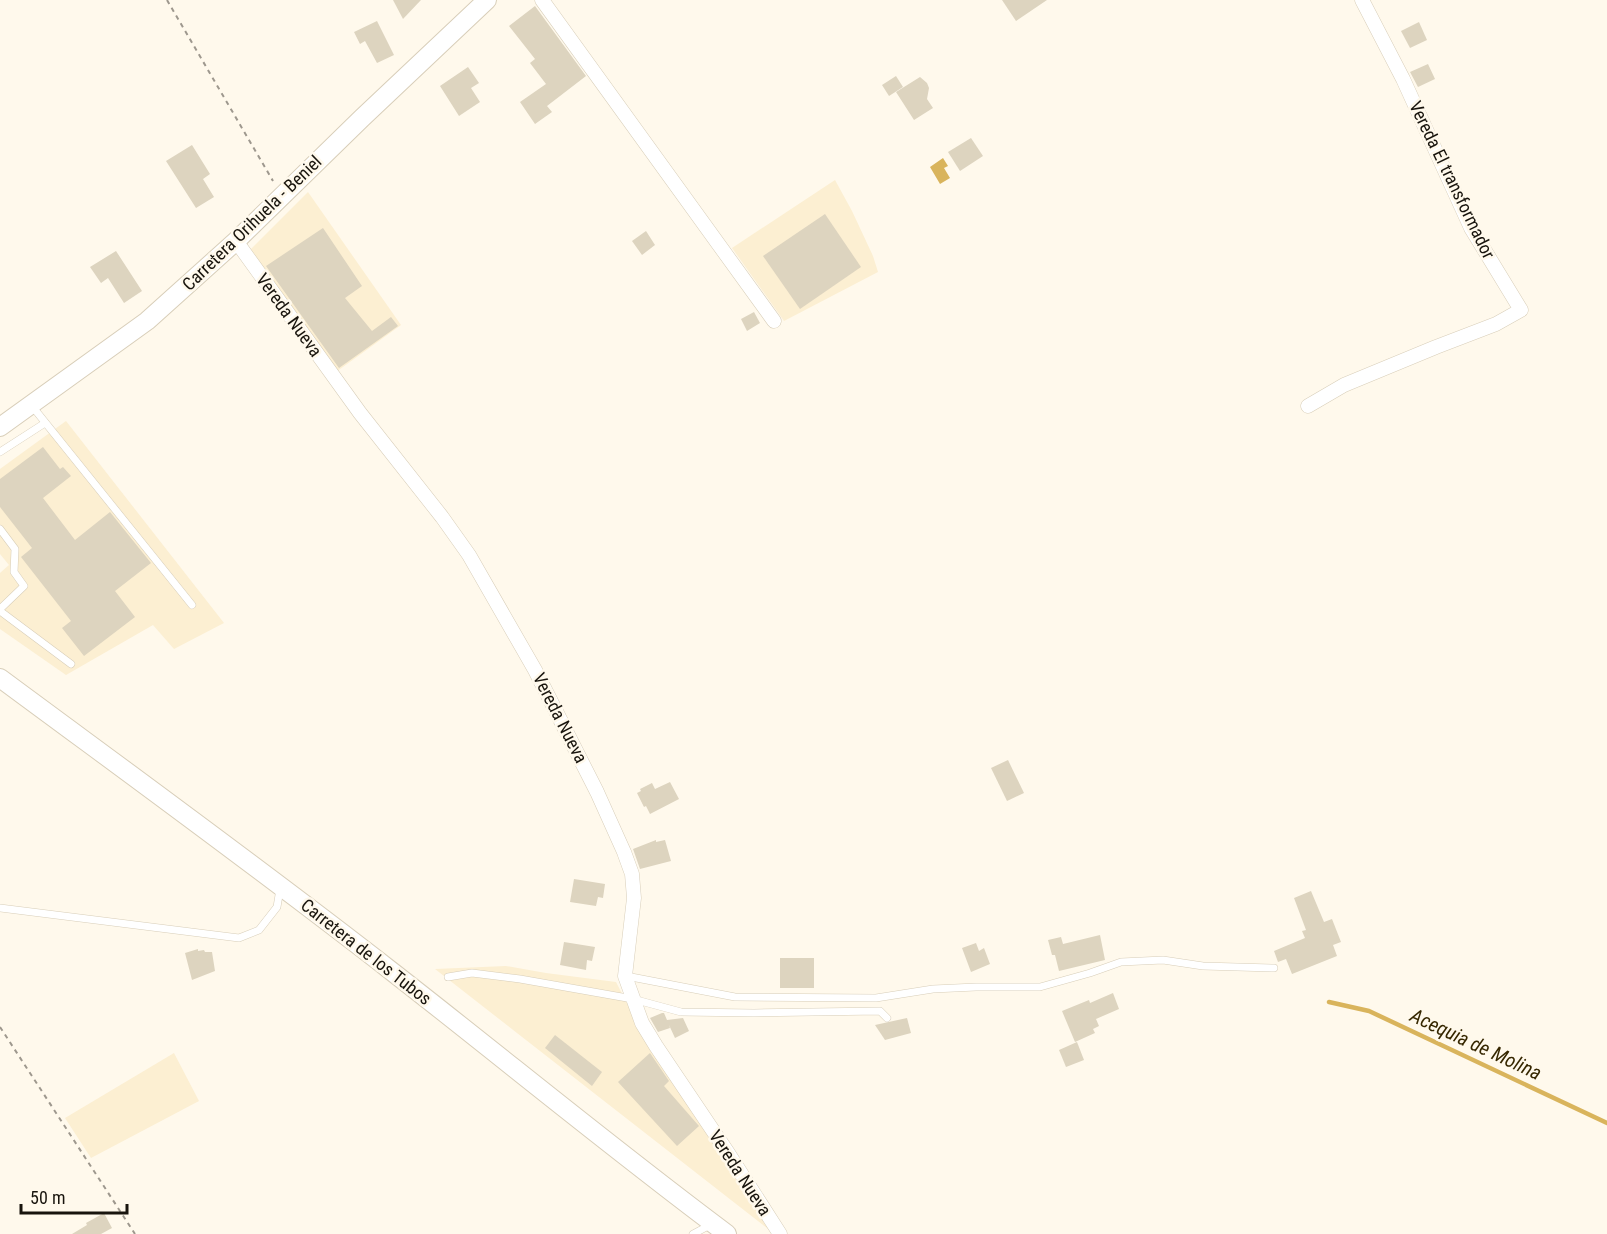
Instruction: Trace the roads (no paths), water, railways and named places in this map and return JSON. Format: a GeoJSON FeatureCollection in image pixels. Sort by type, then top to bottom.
{"type":"FeatureCollection","features":[{"type":"Feature","properties":{"kind":"street","name":"Carretera Orihuela - Beniel"},"geometry":{"type":"LineString","coordinates":[[2,423],[31,405],[147,321],[236,241],[362,118],[488,0]]}},
{"type":"Feature","properties":{"kind":"street"},"geometry":{"type":"LineString","coordinates":[[542,0],[774,321]]}},
{"type":"Feature","properties":{"kind":"street","name":"Vereda El transformador"},"geometry":{"type":"LineString","coordinates":[[1308,406],[1344,385],[1496,324],[1521,310],[1471,228],[1403,79],[1362,0]]}},
{"type":"Feature","properties":{"kind":"street","name":"Vereda Nueva"},"geometry":{"type":"LineString","coordinates":[[236,241],[360,413],[469,555],[540,679],[597,792],[632,874],[634,898],[625,976],[642,1023],[780,1234]]}},
{"type":"Feature","properties":{"kind":"street","name":"Carretera de los Tubos"},"geometry":{"type":"LineString","coordinates":[[0,678],[280,885],[648,1175],[720,1229]]}},
{"type":"Feature","properties":{"kind":"lane"},"geometry":{"type":"LineString","coordinates":[[31,405],[192,605]]}},
{"type":"Feature","properties":{"kind":"lane"},"geometry":{"type":"LineString","coordinates":[[0,452],[45,423]]}},
{"type":"Feature","properties":{"kind":"lane"},"geometry":{"type":"LineString","coordinates":[[0,529],[15,549],[14,572],[24,586],[0,610],[71,664]]}},
{"type":"Feature","properties":{"kind":"lane"},"geometry":{"type":"LineString","coordinates":[[0,908],[239,938],[259,930],[277,907],[280,885]]}},
{"type":"Feature","properties":{"kind":"lane"},"geometry":{"type":"LineString","coordinates":[[625,976],[735,997],[876,998],[933,989],[1040,987],[1121,962],[1163,960],[1203,966],[1274,968]]}},
{"type":"Feature","properties":{"kind":"lane"},"geometry":{"type":"LineString","coordinates":[[448,977],[472,973],[520,979],[633,999],[681,1012],[880,1011],[887,1018]]}},
{"type":"Feature","properties":{"kind":"lane"},"geometry":{"type":"LineString","coordinates":[[693,1234],[720,1229]]}},
{"type":"Feature","properties":{"kind":"waterway","name":"Acequia de Molina"},"geometry":{"type":"LineString","coordinates":[[1329,1002],[1369,1011],[1607,1123]]}}]}
